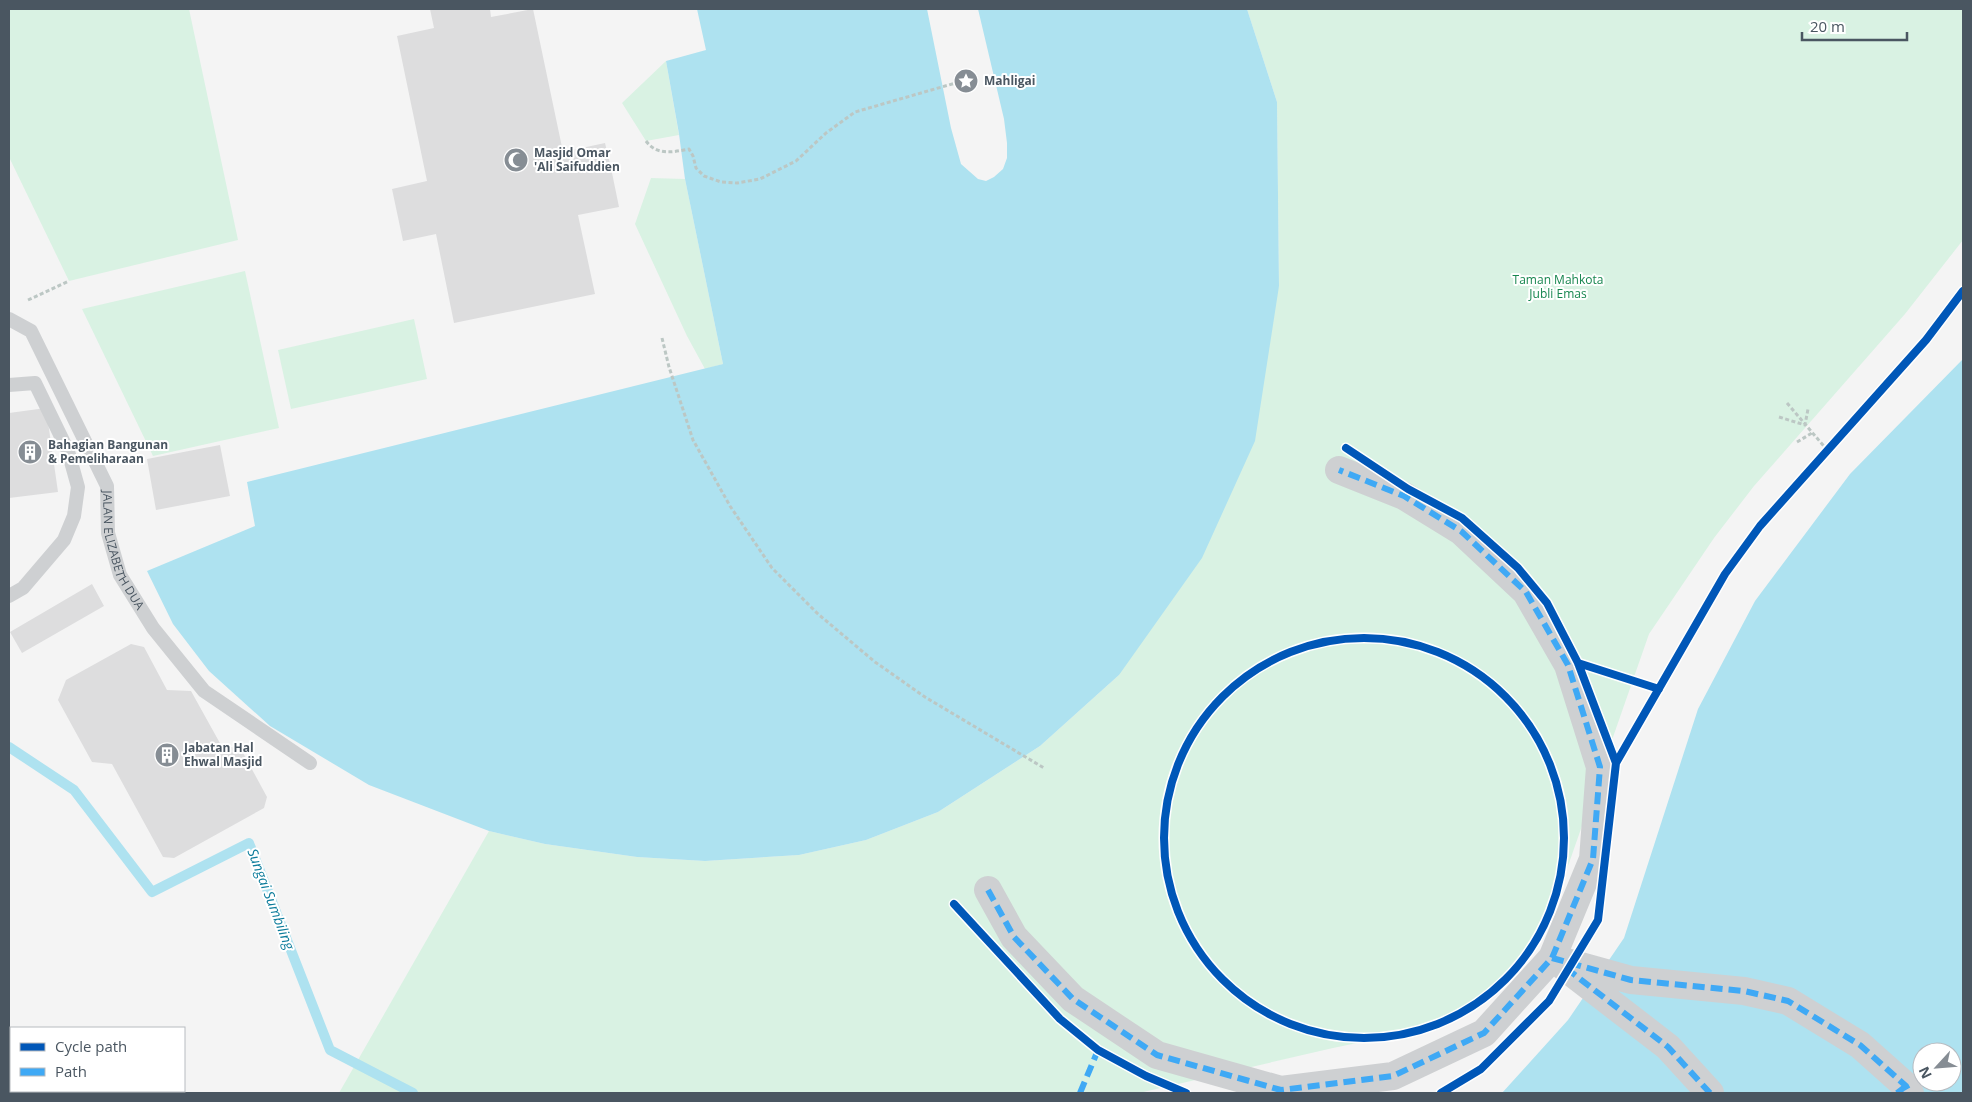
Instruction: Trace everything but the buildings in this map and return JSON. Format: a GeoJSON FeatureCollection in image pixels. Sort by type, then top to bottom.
{"type":"FeatureCollection","features":[{"type":"Feature","properties":{"kind":"street"},"geometry":{"type":"LineString","coordinates":[[988,890],[1014,937],[1073,999],[1158,1055],[1281,1090],[1393,1076],[1484,1033],[1552,958],[1593,859],[1600,767],[1568,665],[1526,592],[1461,530],[1404,496],[1339,470]]}},
{"type":"Feature","properties":{"kind":"street"},"geometry":{"type":"LineString","coordinates":[[1552,958],[1631,980],[1744,991],[1788,1002],[1860,1045],[1904,1091]]}},
{"type":"Feature","properties":{"kind":"street"},"geometry":{"type":"LineString","coordinates":[[1552,958],[1668,1047],[1710,1093]]}},
{"type":"Feature","properties":{"kind":"lane","name":"JALAN ELIZABETH DUA"},"geometry":{"type":"LineString","coordinates":[[9,319],[31,331],[106,486],[108,533],[120,575],[153,628],[204,691],[310,763]]}},
{"type":"Feature","properties":{"kind":"lane"},"geometry":{"type":"LineString","coordinates":[[9,385],[35,383],[68,451],[78,487],[74,516],[64,540],[23,588],[9,596]]}},
{"type":"Feature","properties":{"kind":"path"},"geometry":{"type":"LineString","coordinates":[[646,142],[650,147],[659,152],[689,149],[696,168],[704,176],[721,182],[737,183],[760,179],[796,160],[826,133],[855,112],[959,82]]}},
{"type":"Feature","properties":{"kind":"path"},"geometry":{"type":"LineString","coordinates":[[26,301],[68,281]]}},
{"type":"Feature","properties":{"kind":"path"},"geometry":{"type":"LineString","coordinates":[[662,338],[669,367],[693,440],[730,506],[772,568],[818,614],[875,662],[925,697],[1044,768]]}},
{"type":"Feature","properties":{"kind":"path"},"geometry":{"type":"LineString","coordinates":[[1787,403],[1828,452]]}},
{"type":"Feature","properties":{"kind":"path"},"geometry":{"type":"LineString","coordinates":[[1805,425],[1808,409]]}},
{"type":"Feature","properties":{"kind":"path"},"geometry":{"type":"LineString","coordinates":[[1780,417],[1805,425]]}},
{"type":"Feature","properties":{"kind":"path"},"geometry":{"type":"LineString","coordinates":[[1798,442],[1812,433]]}},
{"type":"Feature","properties":{"kind":"green space"},"geometry":{"type":"Polygon","coordinates":[[[9,9],[189,9],[238,240],[69,281],[9,157],[9,9]]]}},
{"type":"Feature","properties":{"kind":"green space","name":"Taman Mahkota Jubli Emas"},"geometry":{"type":"Polygon","coordinates":[[[1247,9],[1963,9],[1963,240],[1905,314],[1754,486],[1714,538],[1649,634],[1568,866],[1519,973],[1444,1025],[1333,1048],[1139,1093],[339,1093],[489,831],[545,844],[637,857],[705,861],[799,855],[866,840],[938,812],[1040,746],[1119,675],[1279,286],[1277,102],[1247,9]]]}},
{"type":"Feature","properties":{"kind":"green space"},"geometry":{"type":"Polygon","coordinates":[[[666,61],[679,135],[646,141],[622,103],[666,61]]]}},
{"type":"Feature","properties":{"kind":"green space"},"geometry":{"type":"Polygon","coordinates":[[[651,178],[685,179],[723,364],[705,369],[687,336],[635,224],[651,178]]]}},
{"type":"Feature","properties":{"kind":"green space"},"geometry":{"type":"Polygon","coordinates":[[[245,271],[279,428],[153,456],[82,309],[245,271]]]}},
{"type":"Feature","properties":{"kind":"green space"},"geometry":{"type":"Polygon","coordinates":[[[414,319],[427,379],[291,409],[278,350],[414,319]]]}},
{"type":"Feature","properties":{"kind":"water"},"geometry":{"type":"Polygon","coordinates":[[[697,9],[927,9],[951,128],[961,164],[978,179],[986,181],[1003,169],[1007,158],[1007,143],[1004,119],[978,9],[1247,9],[1277,102],[1279,286],[1255,441],[1202,558],[1119,675],[1040,746],[938,812],[866,840],[799,855],[705,861],[637,857],[545,844],[489,831],[369,785],[270,726],[209,671],[173,624],[147,571],[255,526],[247,482],[723,364],[685,179],[666,61],[706,50],[697,9]]]}},
{"type":"Feature","properties":{"kind":"water"},"geometry":{"type":"Polygon","coordinates":[[[1963,359],[1963,1093],[1502,1093],[1568,1020],[1624,938],[1698,709],[1755,601],[1850,474],[1963,359]]]}},
{"type":"Feature","properties":{"kind":"waterway","name":"Sungai Sumbiling"},"geometry":{"type":"LineString","coordinates":[[9,747],[74,790],[152,892],[249,843],[330,1050],[413,1093]]}},
{"type":"Feature","properties":{"kind":"marked path"},"geometry":{"type":"LineString","coordinates":[[988,890],[1014,937],[1073,999],[1157,1055],[1281,1090],[1393,1076],[1484,1033],[1552,958],[1593,859],[1600,767],[1568,665],[1526,592],[1461,531],[1404,496],[1339,470]]}},
{"type":"Feature","properties":{"kind":"marked path"},"geometry":{"type":"LineString","coordinates":[[1552,958],[1631,980],[1744,991],[1788,1001],[1860,1045],[1906,1086],[1910,1093]]}},
{"type":"Feature","properties":{"kind":"marked path"},"geometry":{"type":"LineString","coordinates":[[1566,968],[1668,1047],[1710,1093]]}},
{"type":"Feature","properties":{"kind":"marked path"},"geometry":{"type":"LineString","coordinates":[[1080,1093],[1098,1050]]}},
{"type":"Feature","properties":{"kind":"marked path"},"geometry":{"type":"LineString","coordinates":[[1897,1093],[1906,1086]]}},
{"type":"Feature","properties":{"kind":"cycle path"},"geometry":{"type":"LineString","coordinates":[[1441,1093],[1481,1069],[1549,1001],[1598,920],[1616,763],[1725,574],[1760,526],[1926,340],[1963,291]]}},
{"type":"Feature","properties":{"kind":"cycle path"},"geometry":{"type":"LineString","coordinates":[[1346,448],[1408,489],[1462,518],[1518,568],[1547,603],[1578,663],[1616,763]]}},
{"type":"Feature","properties":{"kind":"cycle path"},"geometry":{"type":"LineString","coordinates":[[1364,638],[1403,642],[1440,653],[1475,672],[1505,697],[1530,727],[1549,762],[1560,799],[1564,838],[1560,877],[1549,914],[1530,949],[1505,979],[1475,1004],[1440,1023],[1403,1034],[1364,1038],[1325,1034],[1288,1023],[1253,1004],[1223,979],[1198,949],[1179,914],[1168,877],[1164,838],[1168,799],[1179,762],[1198,727],[1223,697],[1253,672],[1288,653],[1325,642],[1364,638]]}},
{"type":"Feature","properties":{"kind":"cycle path"},"geometry":{"type":"LineString","coordinates":[[1578,663],[1659,689]]}},
{"type":"Feature","properties":{"kind":"cycle path"},"geometry":{"type":"LineString","coordinates":[[954,904],[1060,1019],[1098,1050],[1146,1076],[1186,1093]]}},
{"type":"Feature","properties":{"kind":"place","name":"Mahligai"},"geometry":{"type":"Point","coordinates":[966,81]}},
{"type":"Feature","properties":{"kind":"place","name":"Masjid Omar 'Ali Saifuddien"},"geometry":{"type":"Point","coordinates":[516,160]}},
{"type":"Feature","properties":{"kind":"place","name":"Bahagian Bangunan & Pemeliharaan"},"geometry":{"type":"Point","coordinates":[30,452]}},
{"type":"Feature","properties":{"kind":"place","name":"Jabatan Hal Ehwal Masjid"},"geometry":{"type":"Point","coordinates":[167,755]}}]}
